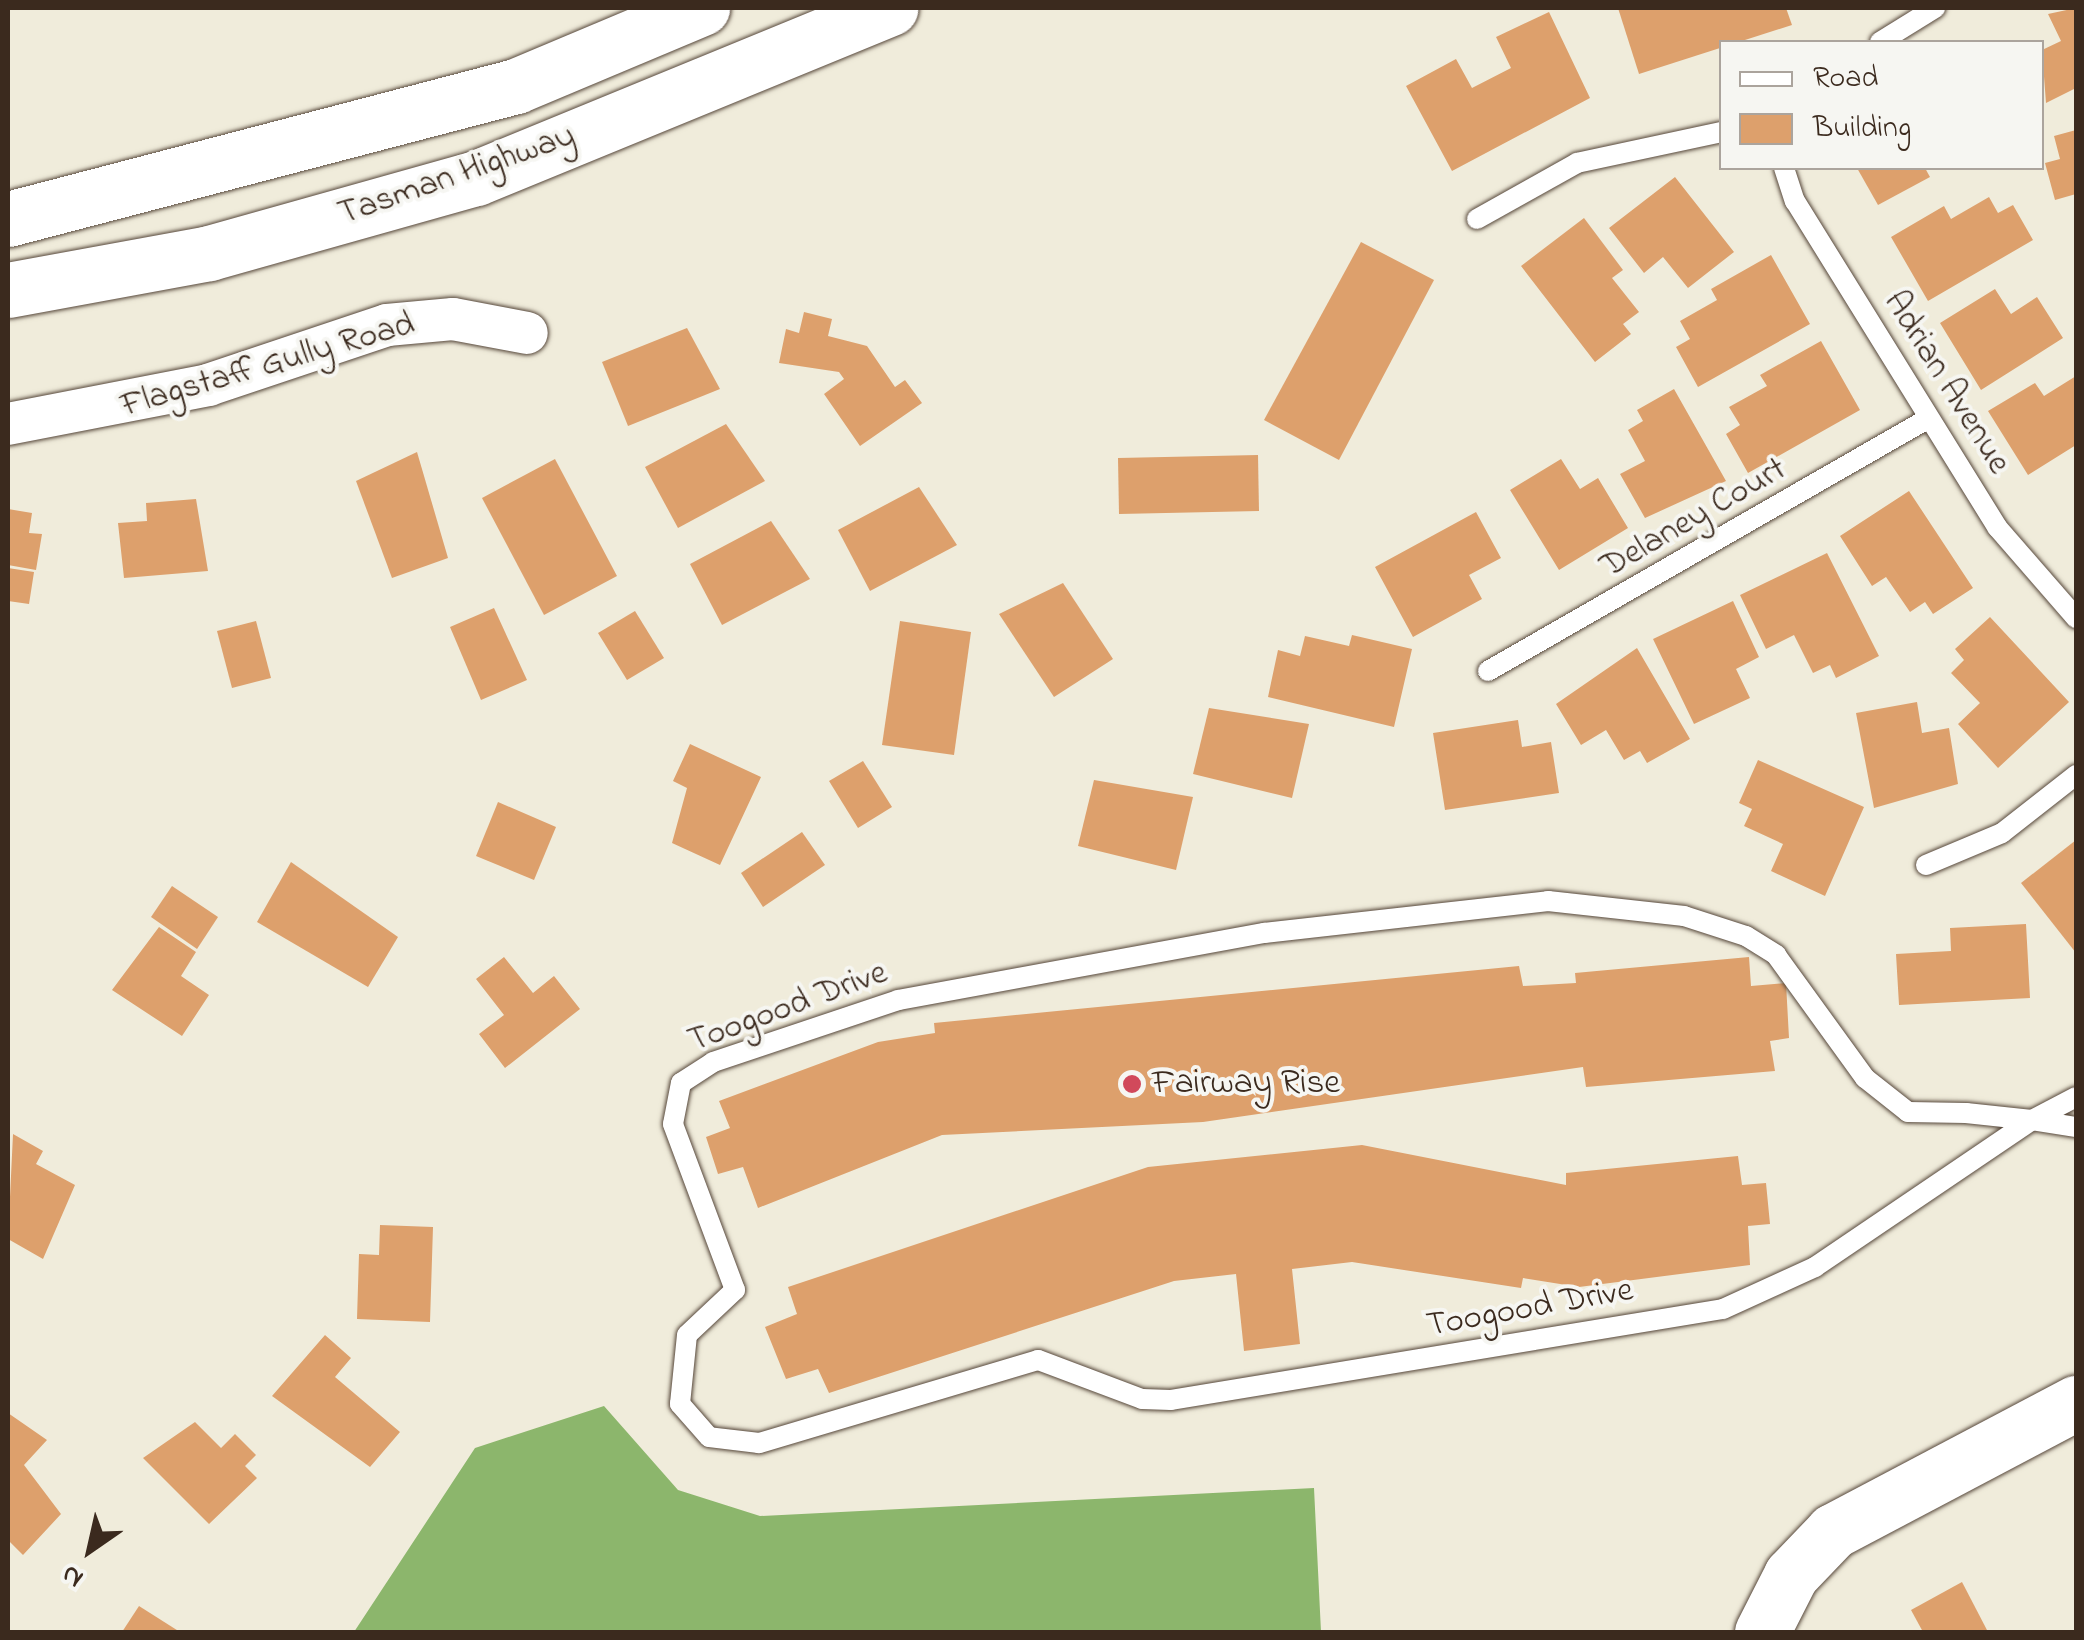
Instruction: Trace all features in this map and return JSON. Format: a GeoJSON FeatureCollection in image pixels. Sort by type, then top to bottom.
{"type":"FeatureCollection","features":[{"type":"Feature","properties":{"kind":"main road","name":"Tasman Highway"},"geometry":{"type":"LineString","coordinates":[[8,219],[516,86],[702,8]]}},
{"type":"Feature","properties":{"kind":"main road","name":"Tasman Highway"},"geometry":{"type":"LineString","coordinates":[[8,290],[209,253],[476,178],[891,8]]}},
{"type":"Feature","properties":{"kind":"main road"},"geometry":{"type":"LineString","coordinates":[[1762,1632],[1791,1575],[1833,1531],[2076,1403]]}},
{"type":"Feature","properties":{"kind":"street","name":"Flagstaff Gully Road"},"geometry":{"type":"LineString","coordinates":[[8,424],[96,414],[208,385],[387,325],[472,320],[528,333]]}},
{"type":"Feature","properties":{"kind":"lane"},"geometry":{"type":"LineString","coordinates":[[1883,40],[1935,8]]}},
{"type":"Feature","properties":{"kind":"lane"},"geometry":{"type":"LineString","coordinates":[[1477,219],[1604,153],[1719,133]]}},
{"type":"Feature","properties":{"kind":"lane","name":"Adrian Avenue"},"geometry":{"type":"LineString","coordinates":[[1785,170],[1997,528],[2076,618]]}},
{"type":"Feature","properties":{"kind":"lane","name":"Delaney Court"},"geometry":{"type":"LineString","coordinates":[[1488,670],[1929,418]]}},
{"type":"Feature","properties":{"kind":"lane"},"geometry":{"type":"LineString","coordinates":[[1926,865],[2002,833],[2076,775]]}},
{"type":"Feature","properties":{"kind":"lane","name":"Toogood Drive"},"geometry":{"type":"LineString","coordinates":[[2032,1120],[1908,1112],[1889,1102],[1776,955],[1721,923],[1548,901],[1264,932],[898,1000],[713,1062],[681,1083],[673,1124],[735,1290],[687,1335],[680,1404],[709,1436],[759,1443],[1038,1360],[1142,1399],[1170,1400],[1724,1310],[1815,1268],[2032,1120],[2076,1098]]}},
{"type":"Feature","properties":{"kind":"lane"},"geometry":{"type":"LineString","coordinates":[[2032,1120],[2076,1127]]}},
{"type":"Feature","properties":{"kind":"green space"},"geometry":{"type":"Polygon","coordinates":[[[604,1406],[678,1490],[760,1516],[1314,1488],[1321,1632],[354,1632],[475,1448],[604,1406]]]}},
{"type":"Feature","properties":{"kind":"building"},"geometry":{"type":"Polygon","coordinates":[[[1618,8],[1786,8],[1792,25],[1745,40],[1719,40],[1719,48],[1639,74],[1618,8]]]}},
{"type":"Feature","properties":{"kind":"building"},"geometry":{"type":"Polygon","coordinates":[[[2076,8],[2076,88],[2046,103],[2044,49],[2061,41],[2048,14],[2076,8]]]}},
{"type":"Feature","properties":{"kind":"building"},"geometry":{"type":"Polygon","coordinates":[[[1549,12],[1590,98],[1452,171],[1406,86],[1456,59],[1472,88],[1511,68],[1496,37],[1549,12]]]}},
{"type":"Feature","properties":{"kind":"building"},"geometry":{"type":"Polygon","coordinates":[[[2076,130],[2076,194],[2055,200],[2045,163],[2060,159],[2054,136],[2076,130]]]}},
{"type":"Feature","properties":{"kind":"building"},"geometry":{"type":"Polygon","coordinates":[[[1858,170],[1926,170],[1930,177],[1878,205],[1858,170]]]}},
{"type":"Feature","properties":{"kind":"building"},"geometry":{"type":"Polygon","coordinates":[[[1675,177],[1734,252],[1688,288],[1663,257],[1644,273],[1609,228],[1675,177]]]}},
{"type":"Feature","properties":{"kind":"building"},"geometry":{"type":"Polygon","coordinates":[[[1989,197],[1998,213],[2013,205],[2033,240],[1928,301],[1891,237],[1944,206],[1951,219],[1989,197]]]}},
{"type":"Feature","properties":{"kind":"building"},"geometry":{"type":"Polygon","coordinates":[[[1584,218],[1623,270],[1612,278],[1639,312],[1623,324],[1631,334],[1595,362],[1521,266],[1584,218]]]}},
{"type":"Feature","properties":{"kind":"building"},"geometry":{"type":"Polygon","coordinates":[[[1361,242],[1434,280],[1339,460],[1264,420],[1361,242]]]}},
{"type":"Feature","properties":{"kind":"building"},"geometry":{"type":"Polygon","coordinates":[[[1771,255],[1810,324],[1698,387],[1676,347],[1690,339],[1680,321],[1717,300],[1711,289],[1771,255]]]}},
{"type":"Feature","properties":{"kind":"building"},"geometry":{"type":"Polygon","coordinates":[[[1995,289],[2011,314],[2037,297],[2063,338],[1981,390],[1940,323],[1995,289]]]}},
{"type":"Feature","properties":{"kind":"building"},"geometry":{"type":"Polygon","coordinates":[[[804,312],[832,319],[828,336],[867,346],[895,387],[905,380],[922,403],[860,446],[824,394],[844,379],[839,372],[779,363],[786,329],[799,333],[804,312]]]}},
{"type":"Feature","properties":{"kind":"building"},"geometry":{"type":"Polygon","coordinates":[[[687,328],[720,389],[628,426],[602,362],[687,328]]]}},
{"type":"Feature","properties":{"kind":"building"},"geometry":{"type":"Polygon","coordinates":[[[1821,341],[1860,410],[1748,473],[1726,434],[1740,425],[1729,407],[1767,386],[1760,375],[1821,341]]]}},
{"type":"Feature","properties":{"kind":"building"},"geometry":{"type":"Polygon","coordinates":[[[2076,376],[2076,445],[2028,475],[1988,411],[2035,383],[2044,396],[2076,376]]]}},
{"type":"Feature","properties":{"kind":"building"},"geometry":{"type":"Polygon","coordinates":[[[1674,389],[1726,481],[1645,518],[1620,474],[1645,461],[1628,430],[1643,421],[1637,410],[1674,389]]]}},
{"type":"Feature","properties":{"kind":"building"},"geometry":{"type":"Polygon","coordinates":[[[726,424],[765,481],[678,528],[645,467],[726,424]]]}},
{"type":"Feature","properties":{"kind":"building"},"geometry":{"type":"Polygon","coordinates":[[[417,452],[448,558],[392,578],[356,481],[417,452]]]}},
{"type":"Feature","properties":{"kind":"building"},"geometry":{"type":"Polygon","coordinates":[[[1258,455],[1259,511],[1119,514],[1118,458],[1258,455]]]}},
{"type":"Feature","properties":{"kind":"building"},"geometry":{"type":"Polygon","coordinates":[[[555,459],[617,576],[544,615],[482,498],[555,459]]]}},
{"type":"Feature","properties":{"kind":"building"},"geometry":{"type":"Polygon","coordinates":[[[1561,459],[1580,489],[1598,478],[1628,528],[1559,570],[1510,490],[1561,459]]]}},
{"type":"Feature","properties":{"kind":"building"},"geometry":{"type":"Polygon","coordinates":[[[919,487],[957,545],[870,591],[838,530],[919,487]]]}},
{"type":"Feature","properties":{"kind":"building"},"geometry":{"type":"Polygon","coordinates":[[[1909,491],[1973,588],[1933,614],[1925,602],[1910,612],[1886,577],[1872,586],[1840,536],[1909,491]]]}},
{"type":"Feature","properties":{"kind":"building"},"geometry":{"type":"Polygon","coordinates":[[[196,499],[208,571],[124,578],[118,523],[147,521],[146,503],[196,499]]]}},
{"type":"Feature","properties":{"kind":"building"},"geometry":{"type":"Polygon","coordinates":[[[8,509],[32,513],[29,533],[42,534],[36,570],[8,565],[8,509]]]}},
{"type":"Feature","properties":{"kind":"building"},"geometry":{"type":"Polygon","coordinates":[[[1476,512],[1501,558],[1469,575],[1482,599],[1413,637],[1375,567],[1476,512]]]}},
{"type":"Feature","properties":{"kind":"building"},"geometry":{"type":"Polygon","coordinates":[[[771,521],[810,579],[722,625],[690,564],[771,521]]]}},
{"type":"Feature","properties":{"kind":"building"},"geometry":{"type":"Polygon","coordinates":[[[1827,553],[1879,656],[1836,678],[1830,665],[1813,673],[1794,635],[1766,649],[1740,595],[1827,553]]]}},
{"type":"Feature","properties":{"kind":"building"},"geometry":{"type":"Polygon","coordinates":[[[8,568],[34,572],[29,604],[8,601],[8,568]]]}},
{"type":"Feature","properties":{"kind":"building"},"geometry":{"type":"Polygon","coordinates":[[[1063,583],[1113,659],[1054,697],[999,614],[1063,583]]]}},
{"type":"Feature","properties":{"kind":"building"},"geometry":{"type":"Polygon","coordinates":[[[1733,601],[1759,657],[1736,669],[1750,698],[1694,724],[1653,639],[1733,601]]]}},
{"type":"Feature","properties":{"kind":"building"},"geometry":{"type":"Polygon","coordinates":[[[494,608],[527,680],[481,700],[450,627],[494,608]]]}},
{"type":"Feature","properties":{"kind":"building"},"geometry":{"type":"Polygon","coordinates":[[[635,611],[664,658],[627,680],[598,633],[635,611]]]}},
{"type":"Feature","properties":{"kind":"building"},"geometry":{"type":"Polygon","coordinates":[[[1990,617],[2069,702],[1998,768],[1958,724],[1980,703],[1951,673],[1964,660],[1955,649],[1990,617]]]}},
{"type":"Feature","properties":{"kind":"building"},"geometry":{"type":"Polygon","coordinates":[[[256,621],[271,678],[232,688],[217,631],[256,621]]]}},
{"type":"Feature","properties":{"kind":"building"},"geometry":{"type":"Polygon","coordinates":[[[900,621],[971,632],[954,755],[882,745],[900,621]]]}},
{"type":"Feature","properties":{"kind":"building"},"geometry":{"type":"Polygon","coordinates":[[[1352,635],[1412,649],[1394,727],[1268,697],[1278,650],[1300,656],[1305,636],[1349,646],[1352,635]]]}},
{"type":"Feature","properties":{"kind":"building"},"geometry":{"type":"Polygon","coordinates":[[[1637,648],[1690,739],[1647,763],[1640,751],[1624,760],[1606,730],[1581,745],[1556,704],[1637,648]]]}},
{"type":"Feature","properties":{"kind":"building"},"geometry":{"type":"Polygon","coordinates":[[[1917,702],[1922,733],[1949,728],[1958,784],[1874,808],[1856,713],[1917,702]]]}},
{"type":"Feature","properties":{"kind":"building"},"geometry":{"type":"Polygon","coordinates":[[[1209,708],[1309,724],[1292,798],[1193,774],[1209,708]]]}},
{"type":"Feature","properties":{"kind":"building"},"geometry":{"type":"Polygon","coordinates":[[[1518,720],[1522,747],[1551,742],[1559,793],[1445,810],[1433,733],[1518,720]]]}},
{"type":"Feature","properties":{"kind":"building"},"geometry":{"type":"Polygon","coordinates":[[[690,744],[761,777],[720,865],[672,843],[687,788],[673,781],[690,744]]]}},
{"type":"Feature","properties":{"kind":"building"},"geometry":{"type":"Polygon","coordinates":[[[1758,760],[1864,807],[1825,896],[1771,871],[1783,844],[1744,826],[1752,809],[1739,803],[1758,760]]]}},
{"type":"Feature","properties":{"kind":"building"},"geometry":{"type":"Polygon","coordinates":[[[863,761],[892,807],[858,828],[829,781],[863,761]]]}},
{"type":"Feature","properties":{"kind":"building"},"geometry":{"type":"Polygon","coordinates":[[[1094,780],[1193,797],[1176,870],[1078,846],[1094,780]]]}},
{"type":"Feature","properties":{"kind":"building"},"geometry":{"type":"Polygon","coordinates":[[[498,802],[556,827],[534,880],[476,856],[498,802]]]}},
{"type":"Feature","properties":{"kind":"building"},"geometry":{"type":"Polygon","coordinates":[[[802,832],[825,865],[763,907],[741,873],[802,832]]]}},
{"type":"Feature","properties":{"kind":"building"},"geometry":{"type":"Polygon","coordinates":[[[2076,840],[2076,953],[2021,883],[2076,840]]]}},
{"type":"Feature","properties":{"kind":"building"},"geometry":{"type":"Polygon","coordinates":[[[291,862],[398,937],[368,987],[257,922],[291,862]]]}},
{"type":"Feature","properties":{"kind":"building"},"geometry":{"type":"Polygon","coordinates":[[[172,886],[218,917],[197,949],[151,917],[172,886]]]}},
{"type":"Feature","properties":{"kind":"building"},"geometry":{"type":"Polygon","coordinates":[[[2026,924],[2030,998],[1899,1005],[1896,954],[1951,951],[1950,928],[2026,924]]]}},
{"type":"Feature","properties":{"kind":"building"},"geometry":{"type":"Polygon","coordinates":[[[159,927],[196,952],[181,976],[209,995],[182,1036],[112,990],[159,927]]]}},
{"type":"Feature","properties":{"kind":"building"},"geometry":{"type":"Polygon","coordinates":[[[504,957],[533,993],[554,976],[580,1009],[505,1068],[479,1034],[504,1015],[476,979],[504,957]]]}},
{"type":"Feature","properties":{"kind":"building","name":"Fairway Rise"},"geometry":{"type":"Polygon","coordinates":[[[1749,957],[1751,986],[1786,983],[1789,1038],[1770,1041],[1775,1071],[1586,1087],[1583,1067],[1203,1122],[942,1135],[758,1208],[743,1167],[718,1174],[706,1137],[730,1128],[719,1101],[878,1042],[935,1033],[934,1023],[1519,966],[1523,986],[1576,983],[1575,973],[1749,957]]]}},
{"type":"Feature","properties":{"kind":"building"},"geometry":{"type":"Polygon","coordinates":[[[13,1134],[43,1151],[36,1164],[75,1185],[43,1259],[8,1239],[13,1134]]]}},
{"type":"Feature","properties":{"kind":"building"},"geometry":{"type":"Polygon","coordinates":[[[1362,1145],[1566,1185],[1566,1173],[1738,1156],[1742,1185],[1766,1183],[1770,1224],[1748,1226],[1750,1265],[1579,1287],[1523,1278],[1521,1288],[1352,1262],[1292,1269],[1300,1344],[1244,1351],[1236,1274],[1174,1281],[829,1393],[818,1369],[786,1379],[765,1327],[797,1314],[788,1287],[1148,1167],[1362,1145]]]}},
{"type":"Feature","properties":{"kind":"building"},"geometry":{"type":"Polygon","coordinates":[[[380,1225],[433,1227],[430,1322],[357,1319],[359,1254],[379,1255],[380,1225]]]}},
{"type":"Feature","properties":{"kind":"building"},"geometry":{"type":"Polygon","coordinates":[[[325,1335],[351,1358],[335,1377],[400,1432],[370,1467],[272,1396],[325,1335]]]}},
{"type":"Feature","properties":{"kind":"building"},"geometry":{"type":"Polygon","coordinates":[[[8,1413],[47,1440],[24,1465],[61,1514],[23,1555],[8,1540],[8,1413]]]}},
{"type":"Feature","properties":{"kind":"building"},"geometry":{"type":"Polygon","coordinates":[[[195,1422],[221,1448],[235,1434],[256,1455],[245,1466],[257,1478],[209,1524],[143,1458],[195,1422]]]}},
{"type":"Feature","properties":{"kind":"building"},"geometry":{"type":"Polygon","coordinates":[[[1962,1582],[1988,1632],[1923,1632],[1911,1610],[1962,1582]]]}},
{"type":"Feature","properties":{"kind":"building"},"geometry":{"type":"Polygon","coordinates":[[[139,1606],[180,1632],[122,1632],[139,1606]]]}},
{"type":"Feature","properties":{"kind":"place","name":"Fairway Rise"},"geometry":{"type":"Point","coordinates":[1132,1084]}}]}
